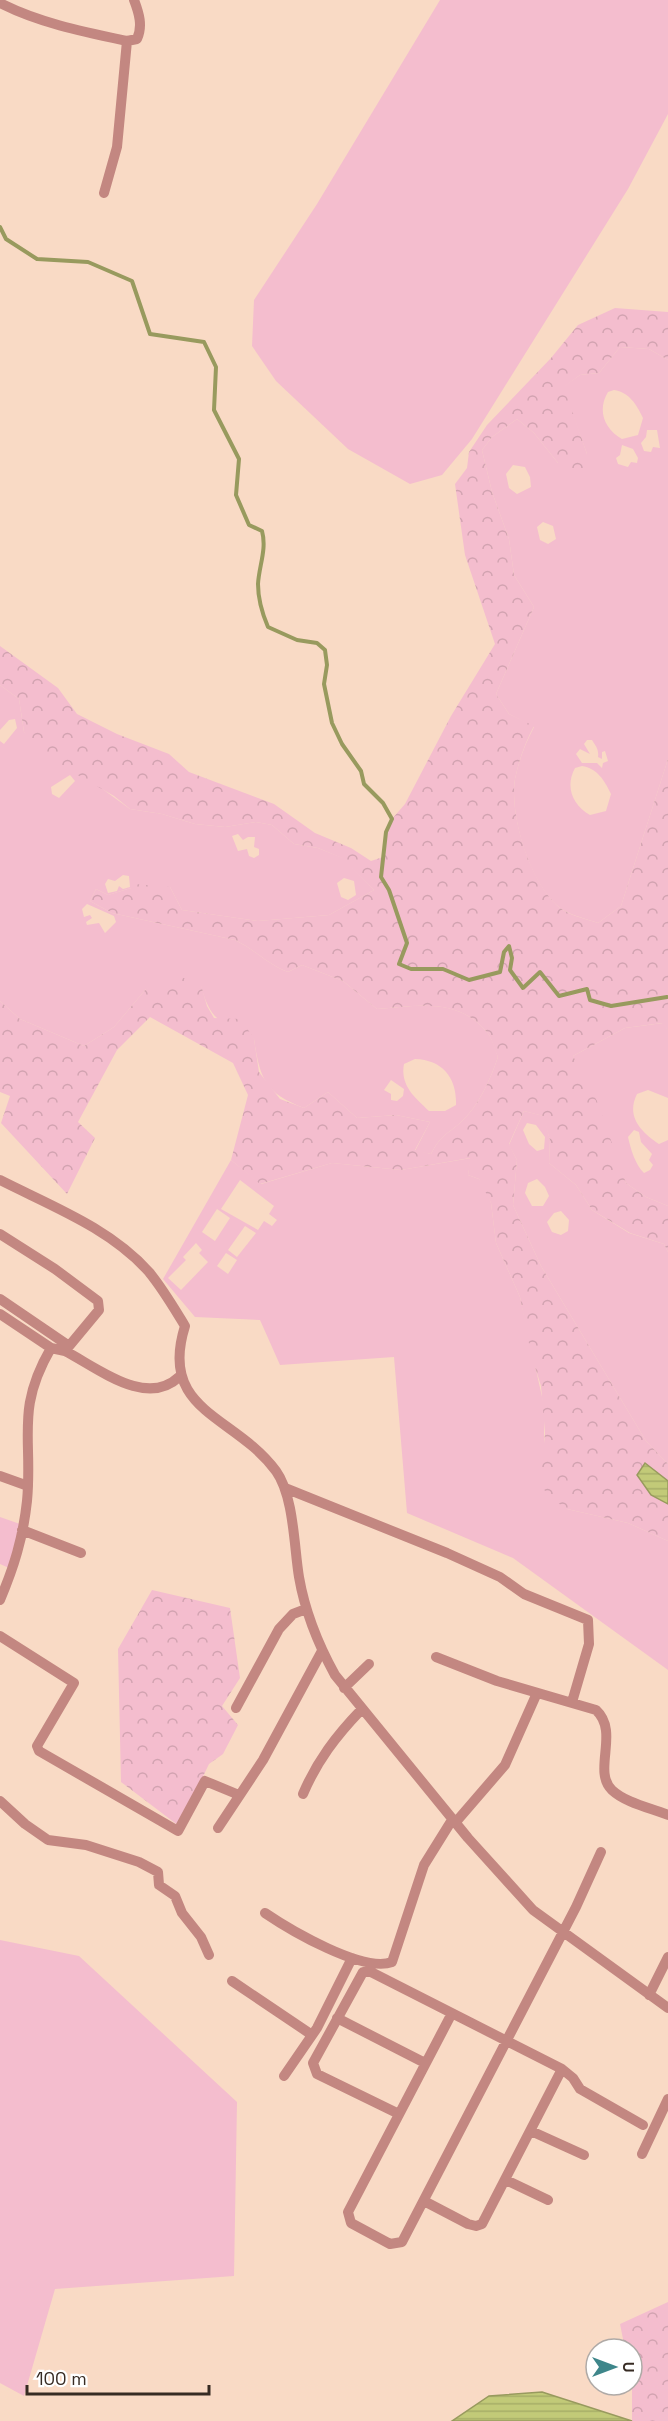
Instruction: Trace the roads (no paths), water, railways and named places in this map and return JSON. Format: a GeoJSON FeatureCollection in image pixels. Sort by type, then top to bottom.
{"type":"FeatureCollection","features":[{"type":"Feature","properties":{"kind":"street"},"geometry":{"type":"LineString","coordinates":[[0,3],[21,14],[64,27],[127,41],[137,39],[140,31],[140,13],[134,0]]}},
{"type":"Feature","properties":{"kind":"street"},"geometry":{"type":"LineString","coordinates":[[104,193],[117,147],[127,41]]}},
{"type":"Feature","properties":{"kind":"street"},"geometry":{"type":"LineString","coordinates":[[0,1180],[80,1220],[108,1238],[148,1271],[185,1326],[179,1352],[180,1377],[188,1392],[200,1405],[262,1455],[277,1472],[285,1488],[306,1609],[322,1651],[344,1688],[454,1821],[533,1910],[668,2008]]}},
{"type":"Feature","properties":{"kind":"street"},"geometry":{"type":"LineString","coordinates":[[0,1234],[56,1269],[98,1301],[99,1310],[67,1348],[51,1348],[0,1314]]}},
{"type":"Feature","properties":{"kind":"street"},"geometry":{"type":"LineString","coordinates":[[0,1299],[67,1348],[143,1389],[159,1390],[170,1386],[180,1377]]}},
{"type":"Feature","properties":{"kind":"street"},"geometry":{"type":"LineString","coordinates":[[0,1600],[3,1585],[15,1567],[22,1530],[27,1486],[29,1395],[38,1370],[51,1348]]}},
{"type":"Feature","properties":{"kind":"street"},"geometry":{"type":"LineString","coordinates":[[0,1476],[27,1486]]}},
{"type":"Feature","properties":{"kind":"street"},"geometry":{"type":"LineString","coordinates":[[285,1488],[447,1553],[500,1577],[524,1594],[588,1620],[589,1644],[572,1702]]}},
{"type":"Feature","properties":{"kind":"street"},"geometry":{"type":"LineString","coordinates":[[22,1530],[81,1553]]}},
{"type":"Feature","properties":{"kind":"street"},"geometry":{"type":"LineString","coordinates":[[236,1708],[279,1629],[293,1614],[306,1609]]}},
{"type":"Feature","properties":{"kind":"street"},"geometry":{"type":"LineString","coordinates":[[0,1636],[74,1683],[37,1746],[39,1752],[178,1831],[205,1782],[239,1795]]}},
{"type":"Feature","properties":{"kind":"street"},"geometry":{"type":"LineString","coordinates":[[218,1828],[263,1760],[322,1651]]}},
{"type":"Feature","properties":{"kind":"street"},"geometry":{"type":"LineString","coordinates":[[436,1658],[537,1693],[596,1710],[602,1716],[607,1736],[605,1778],[611,1789],[668,1815]]}},
{"type":"Feature","properties":{"kind":"street"},"geometry":{"type":"LineString","coordinates":[[344,1688],[369,1664]]}},
{"type":"Feature","properties":{"kind":"street"},"geometry":{"type":"LineString","coordinates":[[265,1913],[316,1944],[352,1958],[384,1964],[394,1959],[424,1865],[454,1821],[505,1765],[537,1693]]}},
{"type":"Feature","properties":{"kind":"street"},"geometry":{"type":"LineString","coordinates":[[303,1794],[313,1771],[333,1739],[361,1710]]}},
{"type":"Feature","properties":{"kind":"street"},"geometry":{"type":"LineString","coordinates":[[0,1801],[25,1824],[48,1840],[86,1845],[132,1859],[158,1872],[159,1885],[175,1896],[182,1913],[201,1937],[209,1955]]}},
{"type":"Feature","properties":{"kind":"street"},"geometry":{"type":"LineString","coordinates":[[451,2015],[348,2212],[351,2223],[380,2239],[397,2244],[402,2242],[507,2042],[601,1852]]}},
{"type":"Feature","properties":{"kind":"street"},"geometry":{"type":"LineString","coordinates":[[649,1995],[668,1957]]}},
{"type":"Feature","properties":{"kind":"street"},"geometry":{"type":"LineString","coordinates":[[284,2076],[312,2035],[352,1958]]}},
{"type":"Feature","properties":{"kind":"street"},"geometry":{"type":"LineString","coordinates":[[399,2114],[317,2074],[314,2069],[313,2063],[363,1972],[371,1972],[451,2015],[562,2069],[573,2078],[580,2089],[643,2125]]}},
{"type":"Feature","properties":{"kind":"street"},"geometry":{"type":"LineString","coordinates":[[232,1981],[312,2035]]}},
{"type":"Feature","properties":{"kind":"street"},"geometry":{"type":"LineString","coordinates":[[337,2018],[425,2063]]}},
{"type":"Feature","properties":{"kind":"street"},"geometry":{"type":"LineString","coordinates":[[424,2201],[468,2224],[479,2226],[506,2180],[562,2069]]}},
{"type":"Feature","properties":{"kind":"street"},"geometry":{"type":"LineString","coordinates":[[642,2154],[668,2098]]}},
{"type":"Feature","properties":{"kind":"street"},"geometry":{"type":"LineString","coordinates":[[531,2131],[584,2155]]}},
{"type":"Feature","properties":{"kind":"street"},"geometry":{"type":"LineString","coordinates":[[506,2180],[548,2200]]}},
{"type":"Feature","properties":{"kind":"waterway"},"geometry":{"type":"LineString","coordinates":[[0,227],[6,239],[37,259],[88,262],[132,281],[150,334],[204,342],[216,367],[214,410],[239,459],[236,495],[249,525],[262,531],[264,544],[258,590],[266,622],[268,627],[297,640],[317,643],[325,650],[327,665],[324,684],[332,723],[342,744],[361,771],[364,784],[383,803],[392,819],[386,832],[381,877],[389,890],[407,943],[399,964],[411,969],[443,969],[469,980],[500,972],[504,952],[509,946],[512,958],[510,970],[523,988],[540,972],[559,996],[587,989],[590,1000],[611,1006],[667,997]]}}]}
